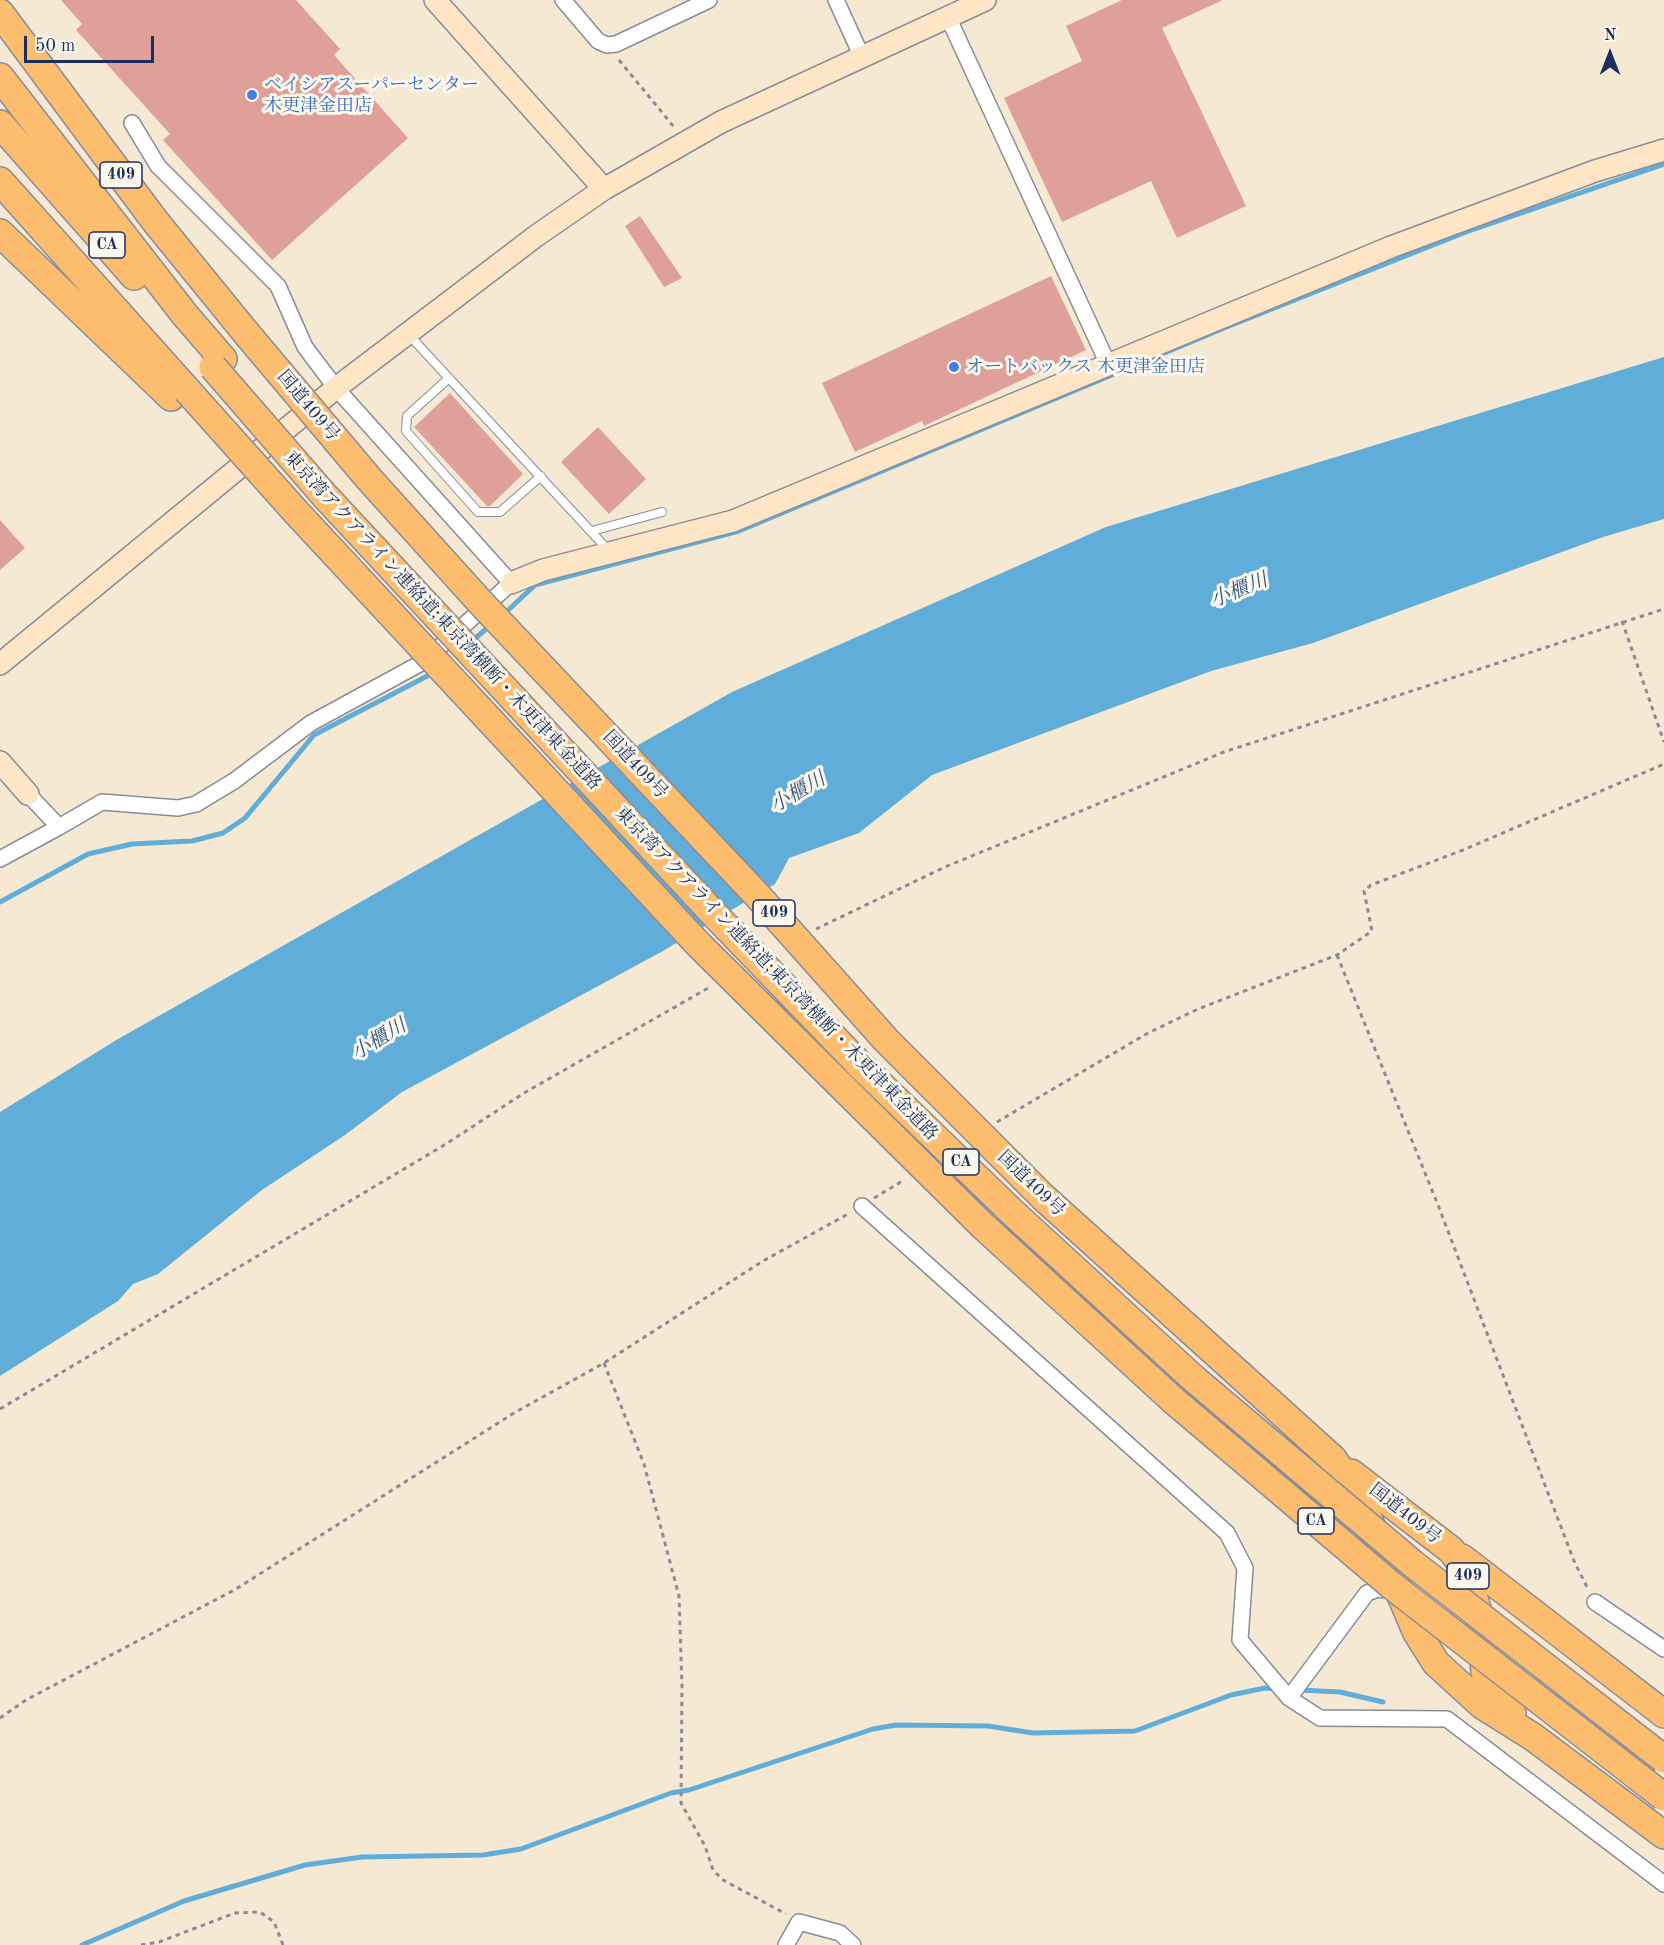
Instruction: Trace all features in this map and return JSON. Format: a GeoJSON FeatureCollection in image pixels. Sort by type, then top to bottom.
{"type":"FeatureCollection","features":[{"type":"Feature","properties":{"kind":"highway","name":"国道409号"},"geometry":{"type":"LineString","coordinates":[[0,13],[155,221],[378,489],[757,895],[886,1040],[1043,1197],[1333,1459],[1451,1550],[1466,1569],[1475,1595],[1482,1628],[1485,1673],[1492,1692],[1533,1737]]}},
{"type":"Feature","properties":{"kind":"highway"},"geometry":{"type":"LineString","coordinates":[[0,77],[185,315],[218,363]]}},
{"type":"Feature","properties":{"kind":"highway","name":"東京湾アクアライン連絡道;東京湾横断・木更津東金道路"},"geometry":{"type":"LineString","coordinates":[[0,124],[218,363],[324,495],[713,913],[861,1066],[1011,1211],[1193,1378],[1394,1548],[1664,1759]]}},
{"type":"Feature","properties":{"kind":"highway","name":"CA"},"geometry":{"type":"LineString","coordinates":[[0,181],[182,396]]}},
{"type":"Feature","properties":{"kind":"highway"},"geometry":{"type":"LineString","coordinates":[[0,233],[182,396]]}},
{"type":"Feature","properties":{"kind":"highway","name":"東京湾アクアライン連絡道;東京湾横断・木更津東金道路"},"geometry":{"type":"LineString","coordinates":[[182,396],[225,453],[296,512],[699,945],[983,1226],[1173,1400],[1391,1585],[1664,1797]]}},
{"type":"Feature","properties":{"kind":"highway","name":"国道409号"},"geometry":{"type":"LineString","coordinates":[[1333,1459],[1359,1497],[1416,1631],[1436,1663],[1482,1705],[1533,1737],[1664,1835]]}},
{"type":"Feature","properties":{"kind":"highway"},"geometry":{"type":"LineString","coordinates":[[1451,1550],[1664,1714]]}},
{"type":"Feature","properties":{"kind":"street"},"geometry":{"type":"LineString","coordinates":[[435,0],[604,189]]}},
{"type":"Feature","properties":{"kind":"street"},"geometry":{"type":"LineString","coordinates":[[563,0],[598,41],[607,45],[616,44],[709,0]]}},
{"type":"Feature","properties":{"kind":"street"},"geometry":{"type":"LineString","coordinates":[[836,0],[862,57]]}},
{"type":"Feature","properties":{"kind":"street"},"geometry":{"type":"LineString","coordinates":[[0,664],[336,388],[536,236],[604,189],[721,122],[985,0]]}},
{"type":"Feature","properties":{"kind":"street"},"geometry":{"type":"LineString","coordinates":[[948,17],[1108,364]]}},
{"type":"Feature","properties":{"kind":"street"},"geometry":{"type":"LineString","coordinates":[[132,123],[158,166],[278,286],[305,347],[336,388],[511,582]]}},
{"type":"Feature","properties":{"kind":"street"},"geometry":{"type":"LineString","coordinates":[[0,859],[102,802],[178,808],[195,804],[234,781],[310,723],[423,662],[511,582],[543,570],[733,521],[1108,364],[1489,209],[1594,171],[1664,150]]}},
{"type":"Feature","properties":{"kind":"street"},"geometry":{"type":"LineString","coordinates":[[0,762],[59,826]]}},
{"type":"Feature","properties":{"kind":"street"},"geometry":{"type":"LineString","coordinates":[[862,1206],[1227,1533],[1245,1568],[1240,1640],[1289,1698],[1320,1718],[1447,1719],[1664,1884]]}},
{"type":"Feature","properties":{"kind":"street"},"geometry":{"type":"LineString","coordinates":[[1289,1698],[1367,1593],[1378,1589],[1399,1592]]}},
{"type":"Feature","properties":{"kind":"street"},"geometry":{"type":"LineString","coordinates":[[1595,1602],[1664,1649]]}},
{"type":"Feature","properties":{"kind":"street"},"geometry":{"type":"LineString","coordinates":[[786,1945],[799,1922],[840,1934],[853,1945]]}},
{"type":"Feature","properties":{"kind":"lane"},"geometry":{"type":"LineString","coordinates":[[408,334],[612,553]]}},
{"type":"Feature","properties":{"kind":"lane"},"geometry":{"type":"LineString","coordinates":[[449,378],[407,416],[406,431],[478,512],[500,512],[541,476]]}},
{"type":"Feature","properties":{"kind":"lane"},"geometry":{"type":"LineString","coordinates":[[592,531],[662,512]]}},
{"type":"Feature","properties":{"kind":"path"},"geometry":{"type":"LineString","coordinates":[[607,45],[674,127]]}},
{"type":"Feature","properties":{"kind":"path"},"geometry":{"type":"LineString","coordinates":[[812,931],[945,867],[1224,752],[1664,609]]}},
{"type":"Feature","properties":{"kind":"path"},"geometry":{"type":"LineString","coordinates":[[1622,621],[1664,742]]}},
{"type":"Feature","properties":{"kind":"path"},"geometry":{"type":"LineString","coordinates":[[994,1124],[1148,1033],[1198,1009],[1337,955],[1372,931],[1364,891],[1371,885],[1463,850],[1664,764]]}},
{"type":"Feature","properties":{"kind":"path"},"geometry":{"type":"LineString","coordinates":[[1337,955],[1438,1205],[1574,1561],[1595,1602]]}},
{"type":"Feature","properties":{"kind":"path"},"geometry":{"type":"LineString","coordinates":[[0,1408],[435,1150],[524,1093],[712,986]]}},
{"type":"Feature","properties":{"kind":"path"},"geometry":{"type":"LineString","coordinates":[[0,1718],[26,1700],[236,1589],[514,1413],[604,1363],[763,1262],[913,1174]]}},
{"type":"Feature","properties":{"kind":"path"},"geometry":{"type":"LineString","coordinates":[[604,1363],[644,1464],[679,1596],[682,1686],[681,1803],[705,1846],[713,1870],[723,1880],[799,1922]]}},
{"type":"Feature","properties":{"kind":"path"},"geometry":{"type":"LineString","coordinates":[[141,1945],[159,1942],[235,1913],[260,1912],[274,1922],[283,1945]]}},
{"type":"Feature","properties":{"kind":"water","name":"小櫃川"},"geometry":{"type":"Polygon","coordinates":[[[1664,357],[1664,519],[1603,537],[1313,643],[1211,671],[932,775],[859,833],[789,858],[775,884],[663,951],[402,1092],[345,1135],[262,1190],[158,1274],[133,1284],[118,1301],[0,1376],[0,1112],[118,1039],[732,692],[1106,527],[1664,357]]]}},
{"type":"Feature","properties":{"kind":"building","name":"ベイシアスーパーセンター 木更津金田店"},"geometry":{"type":"Polygon","coordinates":[[[61,0],[296,0],[340,49],[334,55],[408,138],[272,260],[163,140],[170,134],[76,30],[82,24],[61,0]]]}},
{"type":"Feature","properties":{"kind":"building"},"geometry":{"type":"Polygon","coordinates":[[[1122,0],[1223,0],[1162,28],[1246,206],[1177,238],[1151,181],[1062,222],[1004,98],[1082,61],[1066,26],[1122,0]]]}},
{"type":"Feature","properties":{"kind":"building"},"geometry":{"type":"Polygon","coordinates":[[[640,216],[682,278],[664,287],[625,226],[640,216]]]}},
{"type":"Feature","properties":{"kind":"building","name":"オートバックス 木更津金田店"},"geometry":{"type":"Polygon","coordinates":[[[1051,276],[1086,350],[924,426],[922,421],[855,452],[822,383],[1051,276]]]}},
{"type":"Feature","properties":{"kind":"building"},"geometry":{"type":"Polygon","coordinates":[[[450,393],[523,474],[490,506],[487,506],[414,427],[450,393]]]}},
{"type":"Feature","properties":{"kind":"building"},"geometry":{"type":"Polygon","coordinates":[[[598,427],[646,479],[609,514],[561,462],[598,427]]]}},
{"type":"Feature","properties":{"kind":"building"},"geometry":{"type":"Polygon","coordinates":[[[0,520],[25,548],[0,570],[0,520]]]}},
{"type":"Feature","properties":{"kind":"waterway"},"geometry":{"type":"LineString","coordinates":[[504,614],[535,585],[739,531],[1229,326],[1466,232],[1664,164]]}},
{"type":"Feature","properties":{"kind":"waterway"},"geometry":{"type":"LineString","coordinates":[[472,641],[492,624]]}},
{"type":"Feature","properties":{"kind":"waterway"},"geometry":{"type":"LineString","coordinates":[[0,902],[88,854],[132,844],[192,841],[223,833],[245,818],[314,735],[435,672]]}},
{"type":"Feature","properties":{"kind":"waterway"},"geometry":{"type":"LineString","coordinates":[[82,1945],[184,1901],[305,1865],[362,1857],[483,1855],[521,1849],[671,1793],[689,1790],[873,1729],[896,1725],[988,1726],[1033,1733],[1135,1731],[1231,1695],[1265,1688],[1278,1689]]}},
{"type":"Feature","properties":{"kind":"waterway"},"geometry":{"type":"LineString","coordinates":[[1299,1690],[1340,1692],[1383,1702]]}},
{"type":"Feature","properties":{"kind":"place","name":"ベイシアスーパーセンター 木更津金田店"},"geometry":{"type":"Point","coordinates":[252,95]}},
{"type":"Feature","properties":{"kind":"place","name":"オートバックス 木更津金田店"},"geometry":{"type":"Point","coordinates":[954,367]}}]}
